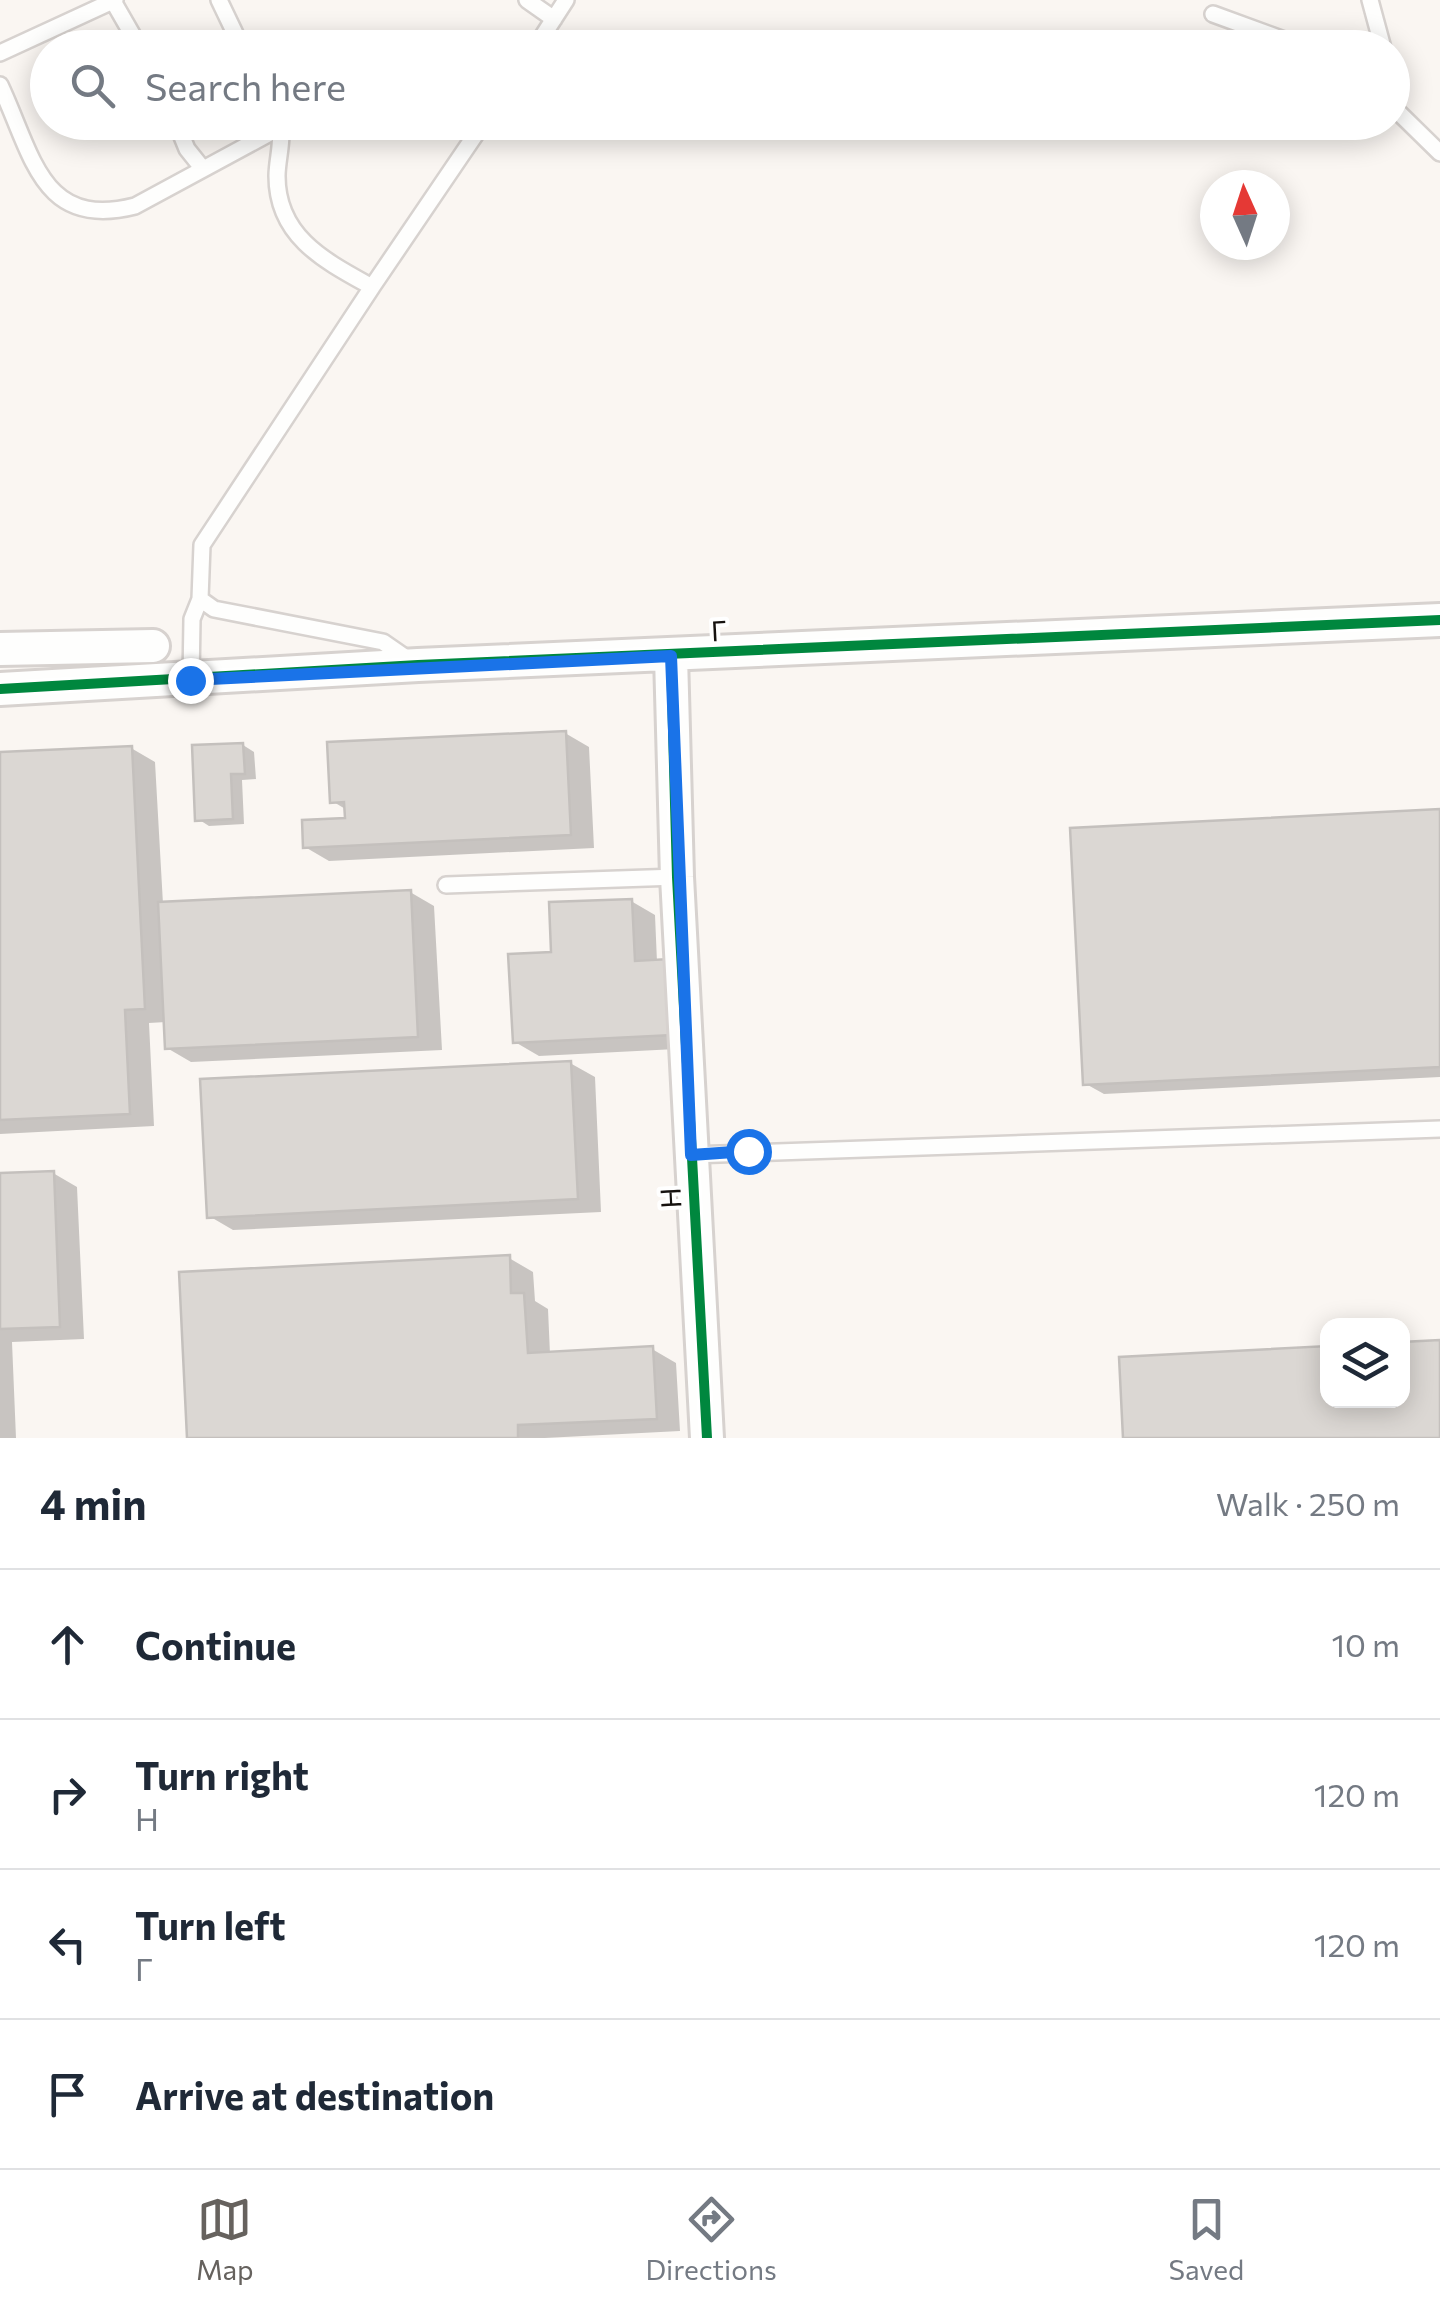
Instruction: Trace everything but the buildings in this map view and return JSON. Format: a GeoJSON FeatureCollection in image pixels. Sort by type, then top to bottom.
{"type":"FeatureCollection","features":[{"type":"Feature","properties":{"kind":"street","name":"Γ"},"geometry":{"type":"LineString","coordinates":[[0,689],[418,665],[1440,620]]}},
{"type":"Feature","properties":{"kind":"street"},"geometry":{"type":"LineString","coordinates":[[0,649],[153,646]]}},
{"type":"Feature","properties":{"kind":"street","name":"Η"},"geometry":{"type":"LineString","coordinates":[[671,656],[678,877],[707,1438]]}},
{"type":"Feature","properties":{"kind":"lane"},"geometry":{"type":"LineString","coordinates":[[49,30],[114,0],[130,30]]}},
{"type":"Feature","properties":{"kind":"lane"},"geometry":{"type":"LineString","coordinates":[[219,0],[233,30]]}},
{"type":"Feature","properties":{"kind":"lane"},"geometry":{"type":"LineString","coordinates":[[528,0],[554,18]]}},
{"type":"Feature","properties":{"kind":"lane"},"geometry":{"type":"LineString","coordinates":[[546,30],[566,0]]}},
{"type":"Feature","properties":{"kind":"lane"},"geometry":{"type":"LineString","coordinates":[[1370,0],[1378,30]]}},
{"type":"Feature","properties":{"kind":"lane"},"geometry":{"type":"LineString","coordinates":[[1214,14],[1257,30]]}},
{"type":"Feature","properties":{"kind":"lane"},"geometry":{"type":"LineString","coordinates":[[0,53],[30,39]]}},
{"type":"Feature","properties":{"kind":"lane"},"geometry":{"type":"LineString","coordinates":[[0,85],[55,196],[81,211],[111,212],[136,206],[253,140]]}},
{"type":"Feature","properties":{"kind":"lane"},"geometry":{"type":"LineString","coordinates":[[1410,120],[1440,153]]}},
{"type":"Feature","properties":{"kind":"lane"},"geometry":{"type":"LineString","coordinates":[[183,140],[203,168]]}},
{"type":"Feature","properties":{"kind":"lane"},"geometry":{"type":"LineString","coordinates":[[279,140],[277,197],[291,229],[310,250],[372,286]]}},
{"type":"Feature","properties":{"kind":"lane"},"geometry":{"type":"LineString","coordinates":[[190,680],[192,619],[200,599],[202,544],[472,140]]}},
{"type":"Feature","properties":{"kind":"lane"},"geometry":{"type":"LineString","coordinates":[[200,599],[214,610],[382,642],[418,665]]}},
{"type":"Feature","properties":{"kind":"lane"},"geometry":{"type":"LineString","coordinates":[[446,885],[678,877]]}},
{"type":"Feature","properties":{"kind":"lane"},"geometry":{"type":"LineString","coordinates":[[691,1155],[1440,1129]]}},
{"type":"Feature","properties":{"kind":"cycle path"},"geometry":{"type":"LineString","coordinates":[[0,689],[418,665],[1440,620]]}},
{"type":"Feature","properties":{"kind":"cycle path"},"geometry":{"type":"LineString","coordinates":[[671,656],[677,877],[707,1438]]}},
{"type":"Feature","properties":{"kind":"route"},"geometry":{"type":"LineString","coordinates":[[190,680],[418,665],[671,656],[691,1155],[748,1151]]}}]}
